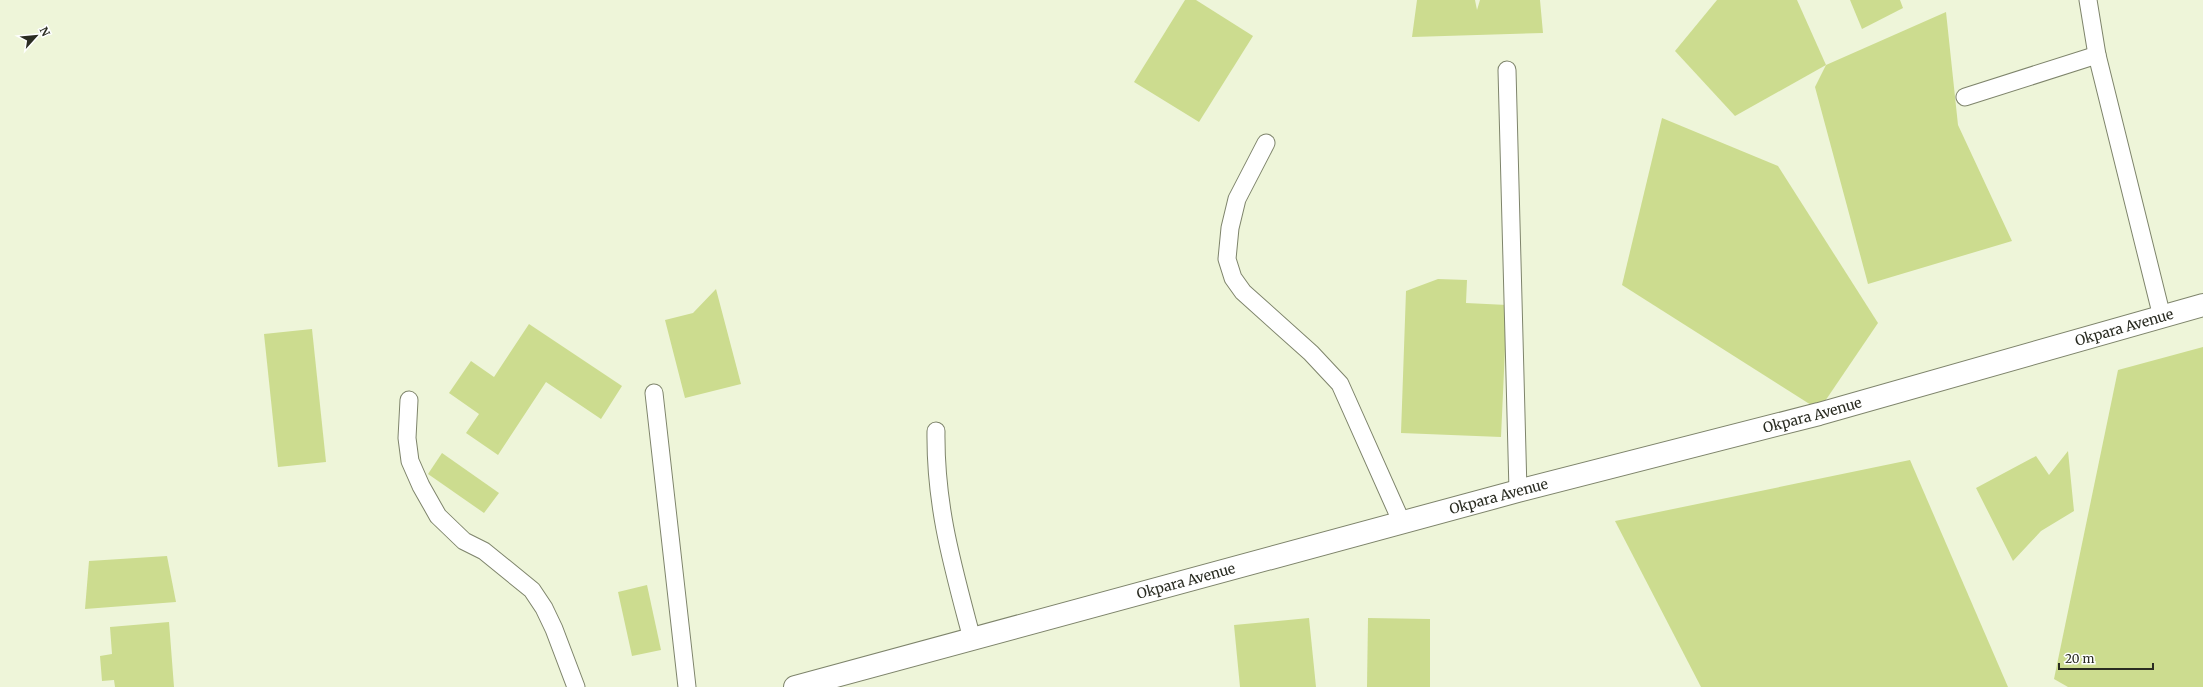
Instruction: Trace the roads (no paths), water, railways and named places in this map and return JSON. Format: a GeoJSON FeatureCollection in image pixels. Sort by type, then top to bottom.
{"type":"FeatureCollection","features":[{"type":"Feature","properties":{"kind":"street","name":"Okpara Avenue"},"geometry":{"type":"LineString","coordinates":[[795,687],[1518,491],[1819,414],[2203,305]]}},
{"type":"Feature","properties":{"kind":"lane"},"geometry":{"type":"LineString","coordinates":[[2088,0],[2097,55],[2162,317]]}},
{"type":"Feature","properties":{"kind":"lane"},"geometry":{"type":"LineString","coordinates":[[1965,97],[2097,55]]}},
{"type":"Feature","properties":{"kind":"lane"},"geometry":{"type":"LineString","coordinates":[[1507,70],[1518,491]]}},
{"type":"Feature","properties":{"kind":"lane"},"geometry":{"type":"LineString","coordinates":[[1266,143],[1237,199],[1230,228],[1227,259],[1233,278],[1243,292],[1311,353],[1340,384],[1402,523]]}},
{"type":"Feature","properties":{"kind":"lane"},"geometry":{"type":"LineString","coordinates":[[654,393],[688,687]]}},
{"type":"Feature","properties":{"kind":"lane"},"geometry":{"type":"LineString","coordinates":[[409,400],[407,438],[410,461],[421,486],[438,516],[464,541],[484,551],[532,590],[544,608],[554,629],[576,687]]}},
{"type":"Feature","properties":{"kind":"lane"},"geometry":{"type":"LineString","coordinates":[[936,432],[936,467],[940,508],[972,639]]}}]}
